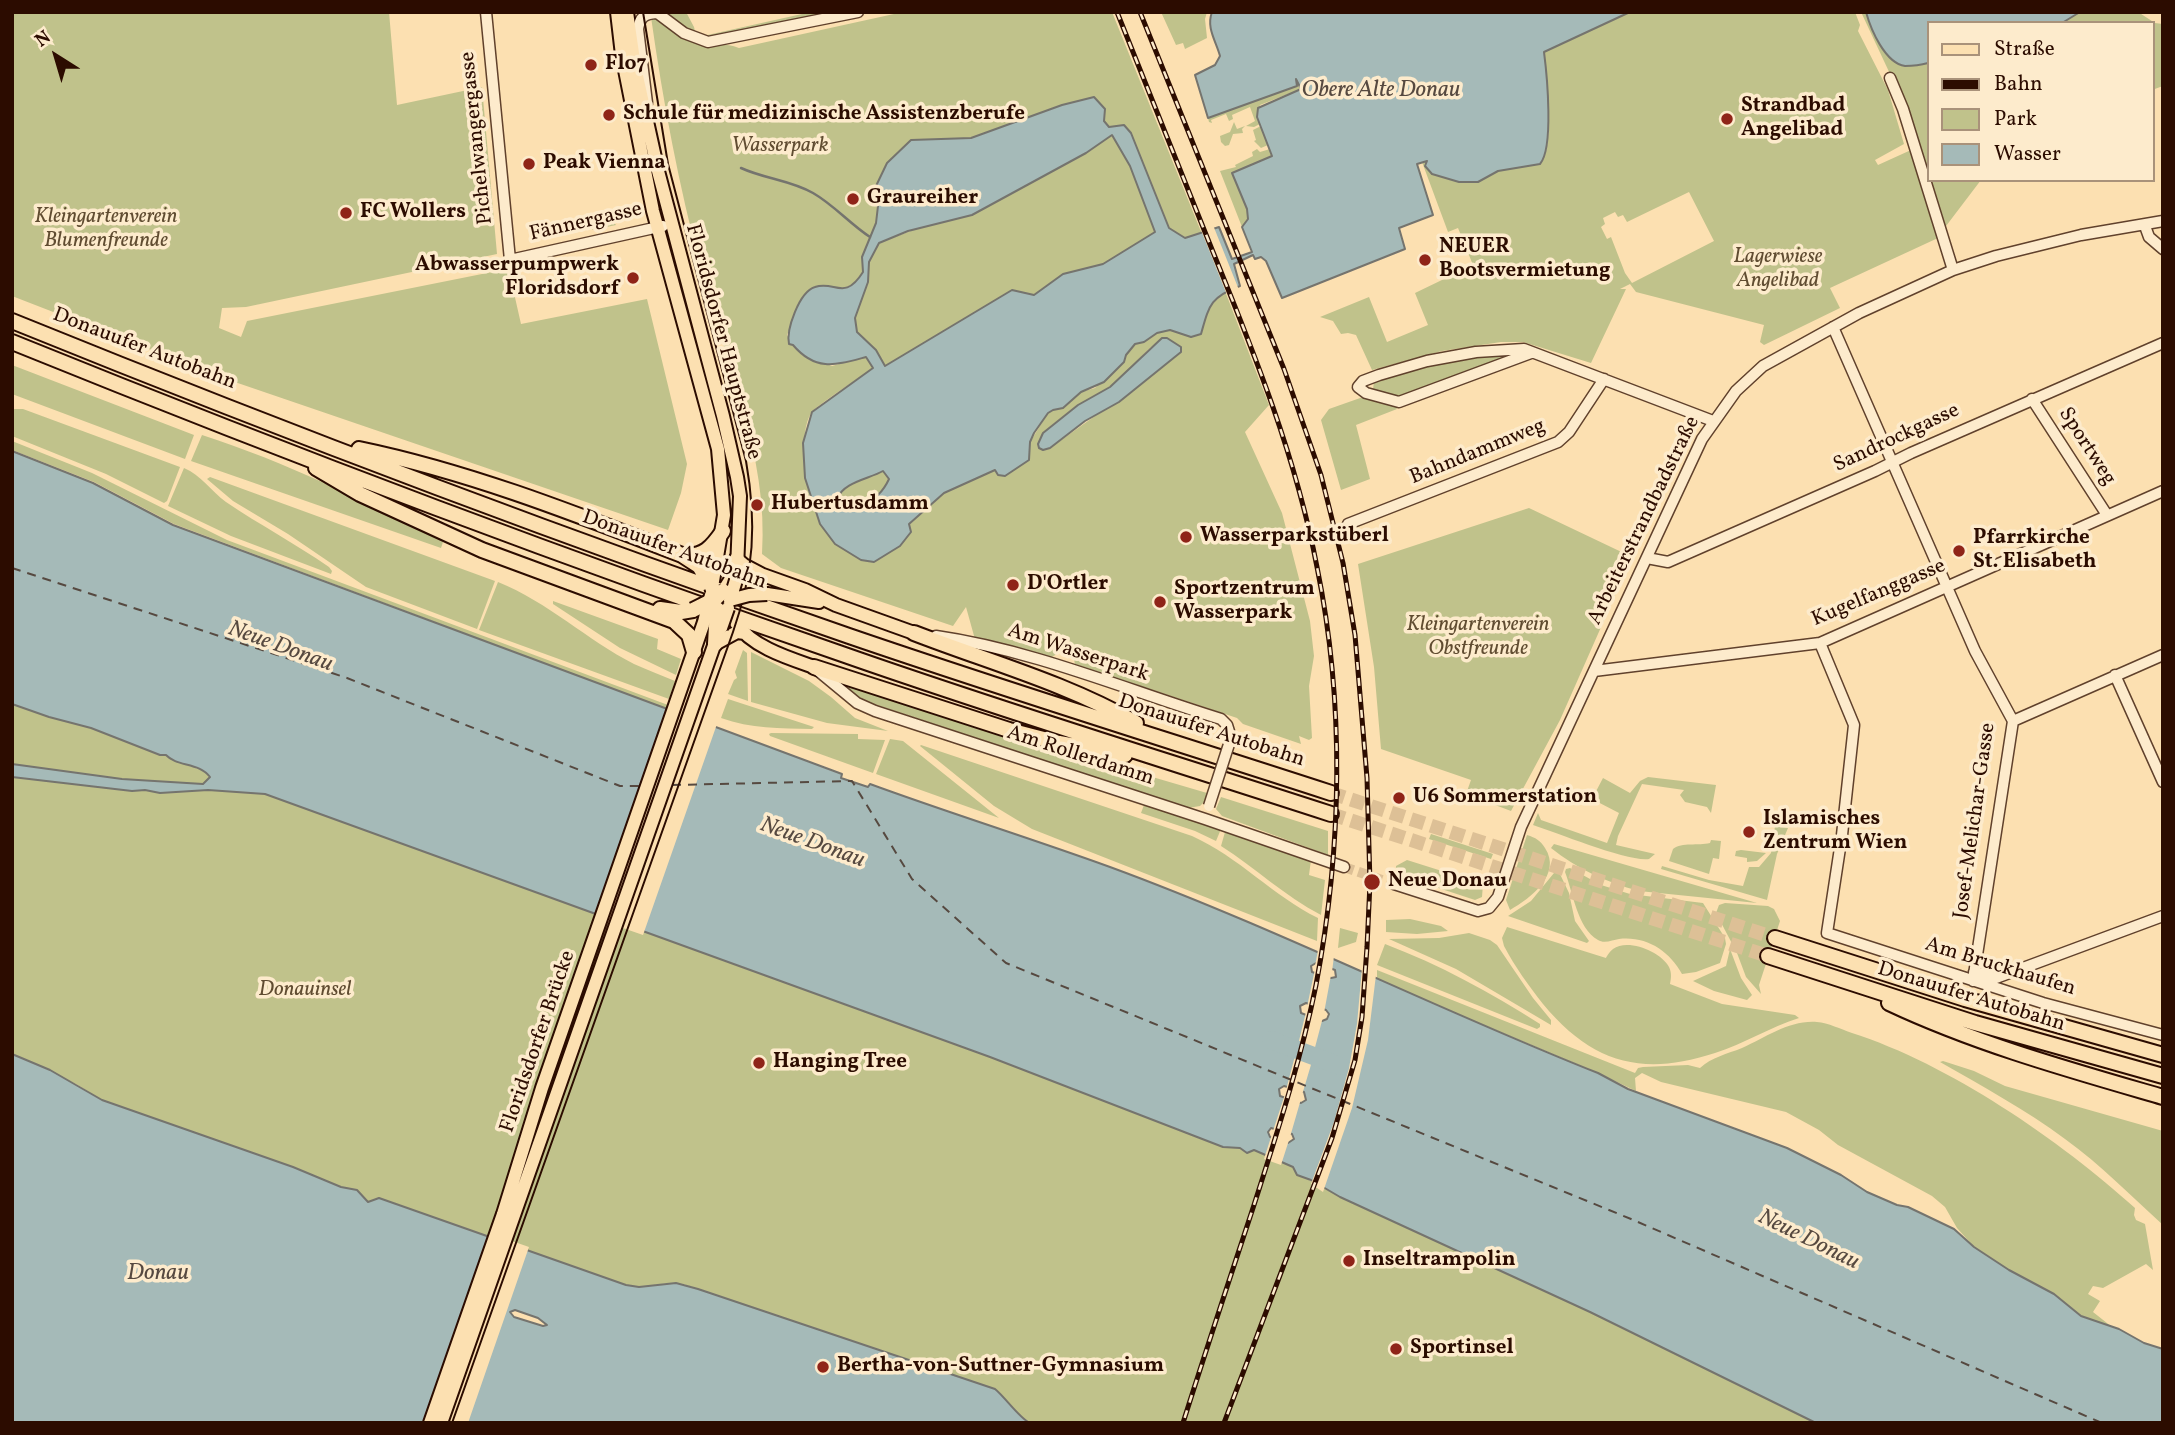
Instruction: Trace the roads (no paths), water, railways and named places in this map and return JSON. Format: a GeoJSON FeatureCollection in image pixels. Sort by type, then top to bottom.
{"type":"FeatureCollection","features":[{"type":"Feature","properties":{"kind":"highway","name":"Donauufer Autobahn"},"geometry":{"type":"LineString","coordinates":[[12,321],[317,440],[741,598],[1331,793]]}},
{"type":"Feature","properties":{"kind":"highway","name":"Donauufer Autobahn"},"geometry":{"type":"LineString","coordinates":[[12,342],[281,447],[735,617],[1331,814]]}},
{"type":"Feature","properties":{"kind":"highway"},"geometry":{"type":"LineString","coordinates":[[12,350],[47,356]]}},
{"type":"Feature","properties":{"kind":"highway"},"geometry":{"type":"LineString","coordinates":[[317,440],[394,456],[518,493],[682,555],[694,556],[703,553],[711,548],[723,531]]}},
{"type":"Feature","properties":{"kind":"highway"},"geometry":{"type":"LineString","coordinates":[[281,447],[360,494],[423,524],[530,568],[639,606],[681,625],[689,635],[694,652]]}},
{"type":"Feature","properties":{"kind":"highway"},"geometry":{"type":"LineString","coordinates":[[682,555],[721,590]]}},
{"type":"Feature","properties":{"kind":"highway"},"geometry":{"type":"LineString","coordinates":[[715,644],[710,626],[721,590],[737,559]]}},
{"type":"Feature","properties":{"kind":"highway"},"geometry":{"type":"LineString","coordinates":[[639,606],[676,612],[693,610],[721,590]]}},
{"type":"Feature","properties":{"kind":"highway"},"geometry":{"type":"LineString","coordinates":[[914,633],[1039,677],[1100,702],[1161,738]]}},
{"type":"Feature","properties":{"kind":"highway"},"geometry":{"type":"LineString","coordinates":[[814,667],[1009,730],[1059,743],[1178,764]]}},
{"type":"Feature","properties":{"kind":"highway","name":"Donauufer Autobahn"},"geometry":{"type":"LineString","coordinates":[[1775,938],[1965,999],[2163,1055]]}},
{"type":"Feature","properties":{"kind":"highway","name":"Donauufer Autobahn"},"geometry":{"type":"LineString","coordinates":[[1769,956],[1975,1023],[2163,1076]]}},
{"type":"Feature","properties":{"kind":"highway"},"geometry":{"type":"LineString","coordinates":[[1830,976],[1918,1017],[2005,1049],[2163,1097]]}},
{"type":"Feature","properties":{"kind":"main road","name":"Floridsdorfer Hauptstraße"},"geometry":{"type":"LineString","coordinates":[[617,12],[624,68],[716,439],[724,497],[725,552],[721,590]]}},
{"type":"Feature","properties":{"kind":"main road","name":"Floridsdorfer Hauptstraße"},"geometry":{"type":"LineString","coordinates":[[627,12],[635,67],[649,124],[664,225],[723,416],[737,477],[740,496],[737,559]]}},
{"type":"Feature","properties":{"kind":"main road"},"geometry":{"type":"LineString","coordinates":[[737,559],[754,571],[914,633]]}},
{"type":"Feature","properties":{"kind":"main road"},"geometry":{"type":"LineString","coordinates":[[721,590],[836,605]]}},
{"type":"Feature","properties":{"kind":"main road"},"geometry":{"type":"LineString","coordinates":[[721,590],[744,634],[775,652],[814,667]]}},
{"type":"Feature","properties":{"kind":"main road"},"geometry":{"type":"LineString","coordinates":[[694,652],[710,626]]}},
{"type":"Feature","properties":{"kind":"main road"},"geometry":{"type":"LineString","coordinates":[[715,644],[744,634]]}},
{"type":"Feature","properties":{"kind":"main road","name":"Floridsdorfer Brücke"},"geometry":{"type":"LineString","coordinates":[[429,1423],[602,961],[715,644]]}},
{"type":"Feature","properties":{"kind":"main road","name":"Floridsdorfer Brücke"},"geometry":{"type":"LineString","coordinates":[[441,1423],[516,1192],[533,1115],[694,652]]}},
{"type":"Feature","properties":{"kind":"street","name":"Pichelwangergasse"},"geometry":{"type":"LineString","coordinates":[[486,12],[510,260]]}},
{"type":"Feature","properties":{"kind":"street"},"geometry":{"type":"LineString","coordinates":[[649,124],[638,29],[644,16],[656,12],[684,33],[708,42],[831,14],[858,12]]}},
{"type":"Feature","properties":{"kind":"street"},"geometry":{"type":"LineString","coordinates":[[1890,78],[1903,109],[1953,270]]}},
{"type":"Feature","properties":{"kind":"street","name":"Arbeiterstrandbadstraße"},"geometry":{"type":"LineString","coordinates":[[1394,884],[1478,911],[1489,908],[1498,897],[1521,827],[1702,439],[1735,391],[1763,366],[1833,327],[1953,270],[2035,244],[2163,221]]}},
{"type":"Feature","properties":{"kind":"street","name":"Fännergasse"},"geometry":{"type":"LineString","coordinates":[[510,260],[664,225]]}},
{"type":"Feature","properties":{"kind":"street"},"geometry":{"type":"LineString","coordinates":[[2145,226],[2149,237],[2163,249]]}},
{"type":"Feature","properties":{"kind":"street","name":"Josef-Melichar-Gasse"},"geometry":{"type":"LineString","coordinates":[[1833,327],[1975,652],[2013,721],[1973,977]]}},
{"type":"Feature","properties":{"kind":"street","name":"Sandrockgasse"},"geometry":{"type":"LineString","coordinates":[[1647,558],[1668,562],[2163,343]]}},
{"type":"Feature","properties":{"kind":"street"},"geometry":{"type":"LineString","coordinates":[[1531,353],[1399,402],[1366,393],[1358,387],[1379,375],[1439,358],[1524,349],[1713,422]]}},
{"type":"Feature","properties":{"kind":"street","name":"Bahndammweg"},"geometry":{"type":"LineString","coordinates":[[1348,524],[1558,442],[1569,432],[1604,379]]}},
{"type":"Feature","properties":{"kind":"street","name":"Sportweg"},"geometry":{"type":"LineString","coordinates":[[2032,399],[2107,515]]}},
{"type":"Feature","properties":{"kind":"street","name":"Kugelfanggasse"},"geometry":{"type":"LineString","coordinates":[[1594,671],[1820,643],[2163,491]]}},
{"type":"Feature","properties":{"kind":"street","name":"Am Wasserpark"},"geometry":{"type":"LineString","coordinates":[[914,633],[976,643],[1055,665],[1221,719],[1227,725],[1231,738],[1205,819]]}},
{"type":"Feature","properties":{"kind":"street","name":"Am Bruckhaufen"},"geometry":{"type":"LineString","coordinates":[[1820,643],[1854,725],[1842,835],[1827,933],[2163,1035]]}},
{"type":"Feature","properties":{"kind":"street"},"geometry":{"type":"LineString","coordinates":[[2013,721],[2163,655]]}},
{"type":"Feature","properties":{"kind":"street","name":"Am Rollerdamm"},"geometry":{"type":"LineString","coordinates":[[814,667],[850,698],[875,711],[1344,867]]}},
{"type":"Feature","properties":{"kind":"street"},"geometry":{"type":"LineString","coordinates":[[2115,675],[2163,782]]}},
{"type":"Feature","properties":{"kind":"street"},"geometry":{"type":"LineString","coordinates":[[1995,983],[2163,916]]}},
{"type":"Feature","properties":{"kind":"water","name":"Obere Alte Donau"},"geometry":{"type":"Polygon","coordinates":[[[1212,12],[1630,12],[1544,52],[1548,128],[1547,143],[1540,164],[1498,171],[1478,182],[1459,182],[1432,174],[1425,166],[1427,161],[1417,164],[1433,215],[1399,228],[1405,249],[1282,298],[1266,261],[1261,257],[1255,259],[1253,255],[1234,264],[1240,286],[1222,294],[1212,304],[1201,334],[1191,337],[1170,330],[1135,344],[1124,362],[1104,382],[1081,392],[1063,408],[1048,413],[1030,442],[1029,460],[1005,476],[998,475],[995,470],[944,493],[909,524],[911,532],[900,546],[874,562],[861,560],[835,544],[820,524],[805,478],[803,443],[812,412],[873,368],[866,357],[836,364],[818,363],[789,344],[790,330],[795,312],[809,290],[822,286],[845,288],[863,272],[862,257],[876,223],[876,186],[887,163],[911,140],[971,138],[1062,105],[1094,97],[1105,109],[1104,121],[1109,127],[1124,125],[1131,133],[1169,228],[1185,238],[1219,227],[1232,259],[1252,252],[1242,227],[1248,219],[1247,209],[1232,173],[1272,156],[1257,117],[1258,108],[1301,89],[1296,79],[1297,86],[1208,118],[1195,75],[1215,65],[1220,56],[1210,18],[1212,12]],[[1112,135],[1086,153],[972,215],[908,231],[879,243],[869,262],[868,282],[855,318],[857,332],[876,350],[885,366],[1012,290],[1034,295],[1063,274],[1103,264],[1155,232],[1130,166],[1112,135]],[[883,471],[850,485],[837,499],[862,507],[887,484],[889,479],[883,471]]]}},
{"type":"Feature","properties":{"kind":"water"},"geometry":{"type":"Polygon","coordinates":[[[1866,12],[2080,12],[2065,21],[1926,21],[1926,63],[1905,66],[1891,59],[1871,28],[1866,12]]]}},
{"type":"Feature","properties":{"kind":"water"},"geometry":{"type":"Polygon","coordinates":[[[1162,338],[1167,338],[1181,347],[1181,352],[1119,402],[1085,421],[1050,448],[1039,448],[1043,433],[1078,405],[1110,387],[1162,338]]]}},
{"type":"Feature","properties":{"kind":"water","name":"Neue Donau"},"geometry":{"type":"Polygon","coordinates":[[[12,451],[93,483],[173,525],[842,774],[841,778],[868,787],[870,784],[1080,856],[1172,891],[1598,1073],[1628,1089],[1787,1148],[1841,1175],[1867,1192],[1908,1207],[1954,1229],[1974,1247],[2009,1270],[2054,1294],[2081,1316],[2119,1329],[2144,1343],[2163,1349],[2163,1423],[1816,1423],[1590,1312],[1340,1197],[1297,1175],[1293,1167],[1254,1150],[1247,1153],[1240,1148],[1223,1147],[990,1057],[265,794],[208,790],[160,793],[12,777],[12,764],[122,779],[203,784],[210,777],[200,769],[166,755],[12,704],[12,451]],[[1316,963],[1311,966],[1312,972],[1336,977],[1335,970],[1316,963]],[[1306,1003],[1300,1006],[1301,1013],[1322,1021],[1327,1019],[1329,1014],[1326,1010],[1306,1003]],[[1295,1046],[1292,1050],[1295,1056],[1313,1061],[1318,1058],[1316,1052],[1295,1046]],[[1284,1086],[1279,1089],[1280,1096],[1301,1103],[1306,1100],[1304,1092],[1284,1086]],[[1271,1128],[1268,1132],[1270,1137],[1288,1143],[1294,1139],[1292,1134],[1271,1128]]]}},
{"type":"Feature","properties":{"kind":"water","name":"Donau"},"geometry":{"type":"Polygon","coordinates":[[[12,1054],[50,1070],[102,1100],[293,1167],[341,1187],[357,1190],[368,1202],[379,1198],[626,1285],[639,1287],[676,1283],[698,1289],[995,1389],[1030,1423],[12,1423],[12,1054]],[[515,1310],[510,1312],[514,1317],[547,1325],[538,1318],[515,1310]]]}},
{"type":"Feature","properties":{"kind":"waterway"},"geometry":{"type":"LineString","coordinates":[[741,168],[813,193],[870,237]]}},
{"type":"Feature","properties":{"kind":"waterway","name":"Neue Donau"},"geometry":{"type":"LineString","coordinates":[[1271,1040],[1340,1066]]}},
{"type":"Feature","properties":{"kind":"tunnel"},"geometry":{"type":"LineString","coordinates":[[1331,793],[1775,938]]}},
{"type":"Feature","properties":{"kind":"tunnel"},"geometry":{"type":"LineString","coordinates":[[1331,814],[1768,956]]}},
{"type":"Feature","properties":{"kind":"tunnel"},"geometry":{"type":"LineString","coordinates":[[1344,867],[1394,884]]}},
{"type":"Feature","properties":{"kind":"tram line"},"geometry":{"type":"LineString","coordinates":[[452,1423],[733,632],[749,568],[752,505],[746,461],[668,164],[643,12]]}},
{"type":"Feature","properties":{"kind":"railway"},"geometry":{"type":"LineString","coordinates":[[1117,12],[1244,329],[1286,446],[1317,567],[1326,619],[1336,723],[1337,776],[1331,881],[1325,933],[1310,1013],[1280,1124],[1183,1423]]}},
{"type":"Feature","properties":{"kind":"railway"},"geometry":{"type":"LineString","coordinates":[[1140,12],[1284,369],[1321,475],[1343,563],[1355,635],[1367,778],[1370,883],[1362,1017],[1355,1060],[1332,1138],[1224,1423]]}},
{"type":"Feature","properties":{"kind":"place","name":"Flo7"},"geometry":{"type":"Point","coordinates":[591,65]}},
{"type":"Feature","properties":{"kind":"place","name":"Schule für medizinische Assistenzberufe"},"geometry":{"type":"Point","coordinates":[609,115]}},
{"type":"Feature","properties":{"kind":"place","name":"Strandbad Angelibad"},"geometry":{"type":"Point","coordinates":[1727,119]}},
{"type":"Feature","properties":{"kind":"place","name":"Peak Vienna"},"geometry":{"type":"Point","coordinates":[529,164]}},
{"type":"Feature","properties":{"kind":"place","name":"Graureiher"},"geometry":{"type":"Point","coordinates":[853,199]}},
{"type":"Feature","properties":{"kind":"place","name":"FC Wollers"},"geometry":{"type":"Point","coordinates":[346,213]}},
{"type":"Feature","properties":{"kind":"place","name":"NEUER Bootsvermietung"},"geometry":{"type":"Point","coordinates":[1425,260]}},
{"type":"Feature","properties":{"kind":"place","name":"Abwasserpumpwerk Floridsdorf"},"geometry":{"type":"Point","coordinates":[633,278]}},
{"type":"Feature","properties":{"kind":"place","name":"Hubertusdamm"},"geometry":{"type":"Point","coordinates":[757,505]}},
{"type":"Feature","properties":{"kind":"place","name":"Wasserparkstüberl"},"geometry":{"type":"Point","coordinates":[1186,537]}},
{"type":"Feature","properties":{"kind":"place","name":"Pfarrkirche St. Elisabeth"},"geometry":{"type":"Point","coordinates":[1959,551]}},
{"type":"Feature","properties":{"kind":"place","name":"D'Ortler"},"geometry":{"type":"Point","coordinates":[1013,585]}},
{"type":"Feature","properties":{"kind":"place","name":"Sportzentrum Wasserpark"},"geometry":{"type":"Point","coordinates":[1160,602]}},
{"type":"Feature","properties":{"kind":"place","name":"U6 Sommerstation"},"geometry":{"type":"Point","coordinates":[1399,798]}},
{"type":"Feature","properties":{"kind":"place","name":"Islamisches Zentrum Wien"},"geometry":{"type":"Point","coordinates":[1749,832]}},
{"type":"Feature","properties":{"kind":"place","name":"Neue Donau"},"geometry":{"type":"Point","coordinates":[1372,882]}},
{"type":"Feature","properties":{"kind":"place","name":"Hanging Tree"},"geometry":{"type":"Point","coordinates":[759,1063]}},
{"type":"Feature","properties":{"kind":"place","name":"Inseltrampolin"},"geometry":{"type":"Point","coordinates":[1349,1261]}},
{"type":"Feature","properties":{"kind":"place","name":"Sportinsel"},"geometry":{"type":"Point","coordinates":[1396,1349]}},
{"type":"Feature","properties":{"kind":"place","name":"Bertha-von-Suttner-Gymnasium"},"geometry":{"type":"Point","coordinates":[823,1367]}},
{"type":"Feature","properties":{"kind":"park label","name":"Wasserpark"},"geometry":{"type":"Point","coordinates":[780,147]}},
{"type":"Feature","properties":{"kind":"park label","name":"Kleingartenverein Blumenfreunde"},"geometry":{"type":"Point","coordinates":[106,230]}},
{"type":"Feature","properties":{"kind":"park label","name":"Lagerwiese Angelibad"},"geometry":{"type":"Point","coordinates":[1778,270]}},
{"type":"Feature","properties":{"kind":"park label","name":"Kleingartenverein Obstfreunde"},"geometry":{"type":"Point","coordinates":[1478,638]}},
{"type":"Feature","properties":{"kind":"park label","name":"Donauinsel"},"geometry":{"type":"Point","coordinates":[305,991]}}]}
